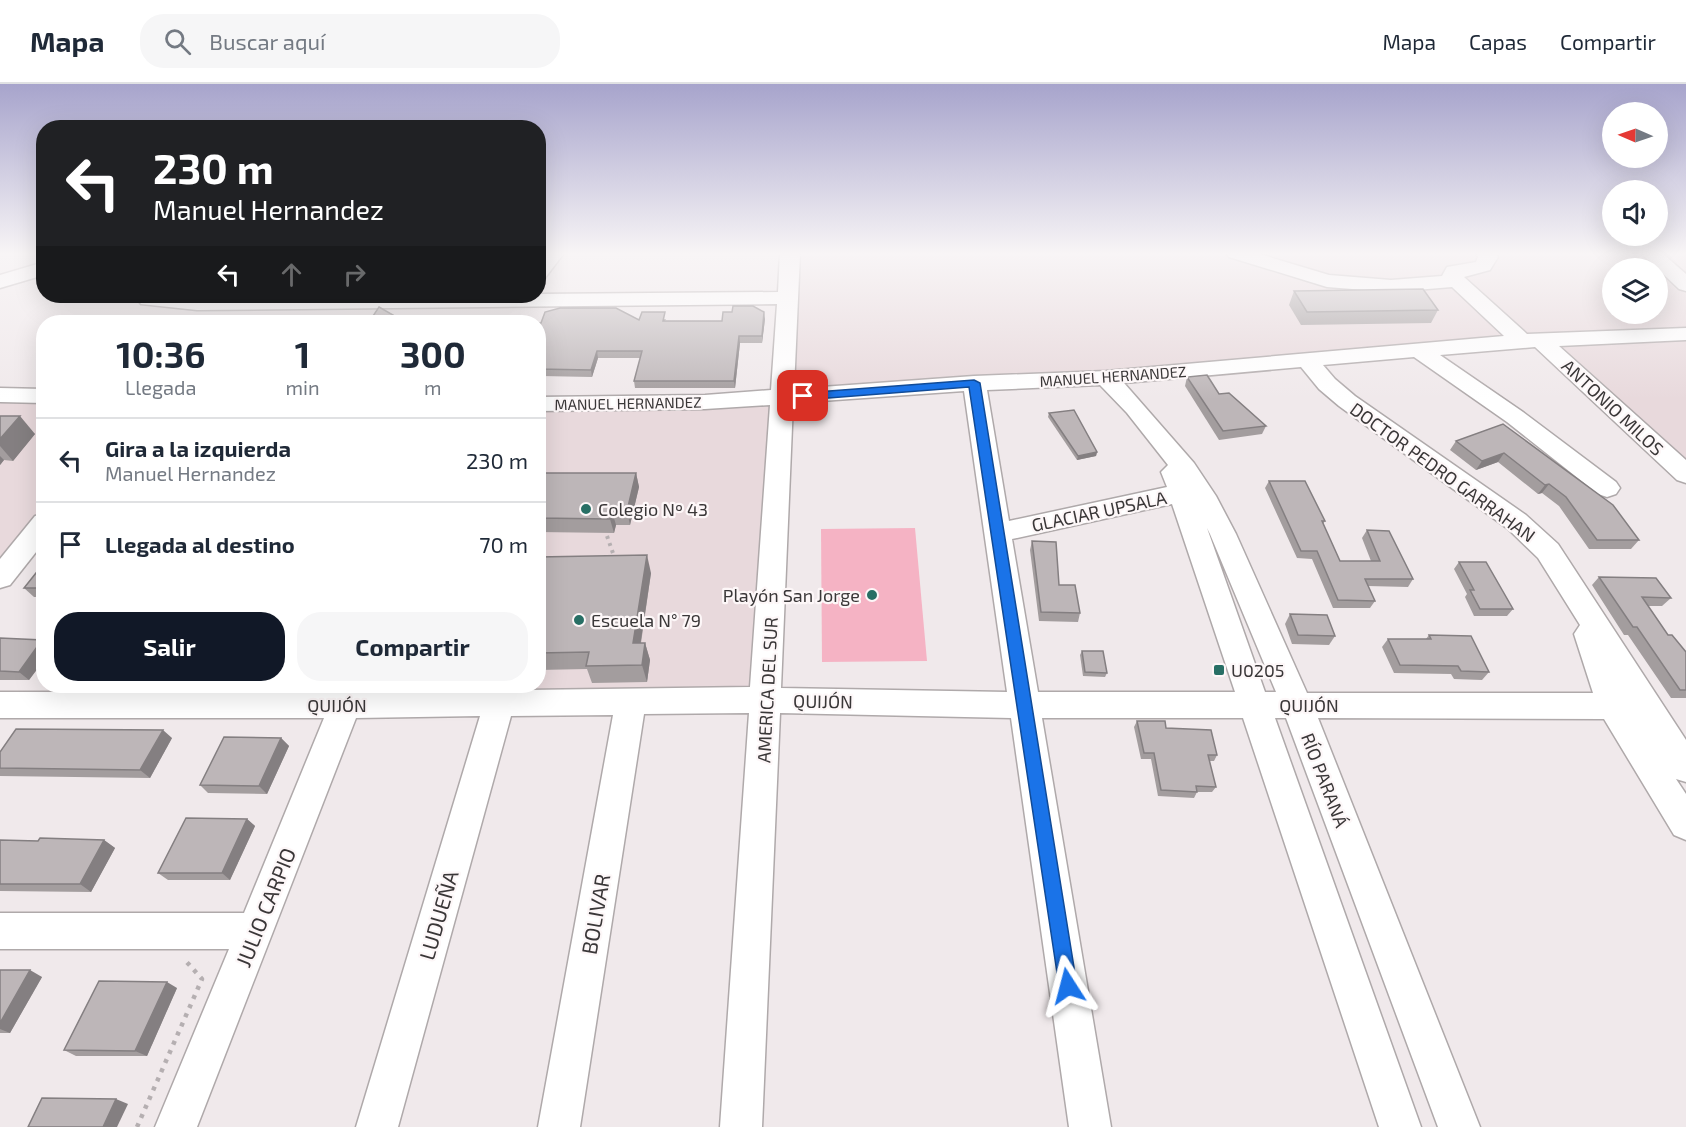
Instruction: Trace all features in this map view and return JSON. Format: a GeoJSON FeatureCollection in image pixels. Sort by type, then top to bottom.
{"type":"FeatureCollection","features":[{"type":"Feature","properties":{"kind":"street","name":"AMERICA DEL SUR"},"geometry":{"type":"LineString","coordinates":[[741,1127],[787,302]]}},
{"type":"Feature","properties":{"kind":"street","name":"ANTONIO MILOS"},"geometry":{"type":"LineString","coordinates":[[1483,302],[1531,340],[1686,474]]}},
{"type":"Feature","properties":{"kind":"street"},"geometry":{"type":"LineString","coordinates":[[168,303],[230,303]]}},
{"type":"Feature","properties":{"kind":"street"},"geometry":{"type":"LineString","coordinates":[[204,315],[213,304]]}},
{"type":"Feature","properties":{"kind":"street","name":"MANUEL HERNANDEZ"},"geometry":{"type":"LineString","coordinates":[[546,404],[705,402],[781,398],[974,383],[1106,378],[1531,340],[1686,334]]}},
{"type":"Feature","properties":{"kind":"street"},"geometry":{"type":"LineString","coordinates":[[1418,350],[1515,417],[1607,488]]}},
{"type":"Feature","properties":{"kind":"street","name":"DOCTOR PEDRO GARRAHAN"},"geometry":{"type":"LineString","coordinates":[[1307,360],[1327,384],[1347,401],[1518,522],[1548,551],[1686,768]]}},
{"type":"Feature","properties":{"kind":"street","name":"RÍO PARANÁ"},"geometry":{"type":"LineString","coordinates":[[1106,378],[1135,408],[1165,448],[1191,492],[1223,534],[1297,705],[1459,1127]]}},
{"type":"Feature","properties":{"kind":"street"},"geometry":{"type":"LineString","coordinates":[[974,383],[1090,1127]]}},
{"type":"Feature","properties":{"kind":"street"},"geometry":{"type":"LineString","coordinates":[[0,395],[36,396]]}},
{"type":"Feature","properties":{"kind":"street","name":"RÍO PARANÁ"},"geometry":{"type":"LineString","coordinates":[[1191,492],[1253,705],[1400,1127]]}},
{"type":"Feature","properties":{"kind":"street","name":"GLACIAR UPSALA"},"geometry":{"type":"LineString","coordinates":[[997,533],[1191,492]]}},
{"type":"Feature","properties":{"kind":"street"},"geometry":{"type":"LineString","coordinates":[[0,578],[36,537]]}},
{"type":"Feature","properties":{"kind":"street","name":"DOCTOR PEDRO GARRAHAN"},"geometry":{"type":"LineString","coordinates":[[1574,589],[1613,707],[1686,824]]}},
{"type":"Feature","properties":{"kind":"street","name":"QUIJÓN"},"geometry":{"type":"LineString","coordinates":[[0,705],[349,695],[499,703],[766,700],[1024,705],[1647,706]]}},
{"type":"Feature","properties":{"kind":"street","name":"JULIO CARPIO"},"geometry":{"type":"LineString","coordinates":[[176,1127],[349,695]]}},
{"type":"Feature","properties":{"kind":"street","name":"BOLIVAR"},"geometry":{"type":"LineString","coordinates":[[559,1127],[631,701]]}},
{"type":"Feature","properties":{"kind":"street","name":"LUDUEÑA"},"geometry":{"type":"LineString","coordinates":[[377,1127],[499,703]]}},
{"type":"Feature","properties":{"kind":"street"},"geometry":{"type":"LineString","coordinates":[[0,931],[256,930]]}},
{"type":"Feature","properties":{"kind":"path"},"geometry":{"type":"LineString","coordinates":[[608,536],[616,562]]}},
{"type":"Feature","properties":{"kind":"path"},"geometry":{"type":"LineString","coordinates":[[137,1127],[202,979],[186,959],[174,959]]}},
{"type":"Feature","properties":{"kind":"shaded area"},"geometry":{"type":"Polygon","coordinates":[[[787,302],[1602,302],[1602,324],[1668,324],[1668,302],[1686,302],[1686,474],[1540,340],[782,398],[766,700],[345,705],[350,693],[546,693],[546,404],[781,398],[787,302]]]}},
{"type":"Feature","properties":{"kind":"shaded area"},"geometry":{"type":"Polygon","coordinates":[[[0,395],[36,396],[36,532],[0,578],[0,395]]]}},
{"type":"Feature","properties":{"kind":"shaded area","name":"Playón San Jorge"},"geometry":{"type":"Polygon","coordinates":[[[915,528],[927,661],[822,662],[821,529],[915,528]]]}},
{"type":"Feature","properties":{"kind":"building"},"geometry":{"type":"Polygon","coordinates":[[[1301,302],[1432,302],[1438,310],[1307,312],[1301,302]]]}},
{"type":"Feature","properties":{"kind":"building"},"geometry":{"type":"Polygon","coordinates":[[[733,306],[753,306],[764,312],[762,336],[739,336],[734,381],[634,381],[642,351],[597,351],[591,370],[546,369],[545,312],[560,308],[616,308],[639,320],[642,312],[665,312],[663,321],[722,321],[723,312],[732,312],[733,306]]]}},
{"type":"Feature","properties":{"kind":"building"},"geometry":{"type":"Polygon","coordinates":[[[379,307],[393,315],[374,315],[379,307]]]}},
{"type":"Feature","properties":{"kind":"building"},"geometry":{"type":"Polygon","coordinates":[[[1207,375],[1219,394],[1229,393],[1266,426],[1223,431],[1187,377],[1207,375]]]}},
{"type":"Feature","properties":{"kind":"building"},"geometry":{"type":"Polygon","coordinates":[[[1074,410],[1097,452],[1078,456],[1049,413],[1074,410]]]}},
{"type":"Feature","properties":{"kind":"building"},"geometry":{"type":"Polygon","coordinates":[[[0,416],[20,416],[0,439],[0,416]]]}},
{"type":"Feature","properties":{"kind":"building"},"geometry":{"type":"Polygon","coordinates":[[[1503,424],[1613,505],[1639,540],[1597,540],[1566,497],[1549,484],[1545,485],[1504,453],[1482,461],[1456,441],[1503,424]]]}},
{"type":"Feature","properties":{"kind":"building"},"geometry":{"type":"Polygon","coordinates":[[[546,473],[636,473],[627,511],[612,511],[610,519],[546,518],[546,473]]]}},
{"type":"Feature","properties":{"kind":"building"},"geometry":{"type":"Polygon","coordinates":[[[1269,481],[1305,481],[1325,521],[1322,521],[1340,561],[1380,561],[1367,530],[1389,531],[1413,579],[1365,579],[1375,601],[1338,600],[1317,551],[1301,551],[1269,481]]]}},
{"type":"Feature","properties":{"kind":"building"},"geometry":{"type":"Polygon","coordinates":[[[1032,541],[1056,542],[1059,585],[1075,585],[1080,613],[1041,612],[1032,541]]]}},
{"type":"Feature","properties":{"kind":"building"},"geometry":{"type":"Polygon","coordinates":[[[647,555],[633,643],[645,643],[642,665],[586,666],[589,652],[546,653],[546,557],[647,555]]]}},
{"type":"Feature","properties":{"kind":"building"},"geometry":{"type":"Polygon","coordinates":[[[1459,562],[1486,562],[1513,609],[1480,609],[1470,590],[1474,590],[1459,562]]]}},
{"type":"Feature","properties":{"kind":"building"},"geometry":{"type":"Polygon","coordinates":[[[36,573],[36,588],[24,588],[36,573]]]}},
{"type":"Feature","properties":{"kind":"building"},"geometry":{"type":"Polygon","coordinates":[[[1599,577],[1656,578],[1671,598],[1642,597],[1668,635],[1672,635],[1686,652],[1686,690],[1680,690],[1599,577]]]}},
{"type":"Feature","properties":{"kind":"building"},"geometry":{"type":"Polygon","coordinates":[[[1290,614],[1327,615],[1335,636],[1298,635],[1290,614]]]}},
{"type":"Feature","properties":{"kind":"building"},"geometry":{"type":"Polygon","coordinates":[[[1429,635],[1471,636],[1489,672],[1461,671],[1458,666],[1400,665],[1388,639],[1431,639],[1429,635]]]}},
{"type":"Feature","properties":{"kind":"building"},"geometry":{"type":"Polygon","coordinates":[[[0,638],[36,640],[36,648],[19,672],[0,671],[0,638]]]}},
{"type":"Feature","properties":{"kind":"building"},"geometry":{"type":"Polygon","coordinates":[[[1082,651],[1103,651],[1107,673],[1085,672],[1082,651]]]}},
{"type":"Feature","properties":{"kind":"building"},"geometry":{"type":"Polygon","coordinates":[[[1137,721],[1165,721],[1166,728],[1211,730],[1217,755],[1208,755],[1216,787],[1196,786],[1197,792],[1161,790],[1154,753],[1144,753],[1137,721]]]}},
{"type":"Feature","properties":{"kind":"building"},"geometry":{"type":"Polygon","coordinates":[[[16,729],[163,730],[140,770],[0,768],[0,752],[16,729]]]}},
{"type":"Feature","properties":{"kind":"building"},"geometry":{"type":"Polygon","coordinates":[[[224,737],[281,738],[259,786],[200,785],[224,737]]]}},
{"type":"Feature","properties":{"kind":"building"},"geometry":{"type":"Polygon","coordinates":[[[186,818],[247,819],[222,873],[158,873],[186,818]]]}},
{"type":"Feature","properties":{"kind":"building"},"geometry":{"type":"Polygon","coordinates":[[[40,838],[104,840],[80,884],[0,884],[0,840],[38,841],[40,838]]]}},
{"type":"Feature","properties":{"kind":"building"},"geometry":{"type":"Polygon","coordinates":[[[0,970],[30,970],[0,1023],[0,970]]]}},
{"type":"Feature","properties":{"kind":"building"},"geometry":{"type":"Polygon","coordinates":[[[99,981],[167,982],[135,1051],[64,1050],[99,981]]]}},
{"type":"Feature","properties":{"kind":"building"},"geometry":{"type":"Polygon","coordinates":[[[42,1098],[116,1099],[103,1127],[28,1127],[42,1098]]]}},
{"type":"Feature","properties":{"kind":"place","name":"Colegio Nº 43"},"geometry":{"type":"Point","coordinates":[586,509]}},
{"type":"Feature","properties":{"kind":"place","name":"Playón San Jorge"},"geometry":{"type":"Point","coordinates":[872,595]}},
{"type":"Feature","properties":{"kind":"place","name":"Escuela N° 79"},"geometry":{"type":"Point","coordinates":[579,620]}},
{"type":"Feature","properties":{"kind":"place","name":"U0205"},"geometry":{"type":"Point","coordinates":[1219,670]}},
{"type":"Feature","properties":{"kind":"route"},"geometry":{"type":"LineString","coordinates":[[803,396],[974,383],[1068,986]]}}]}
